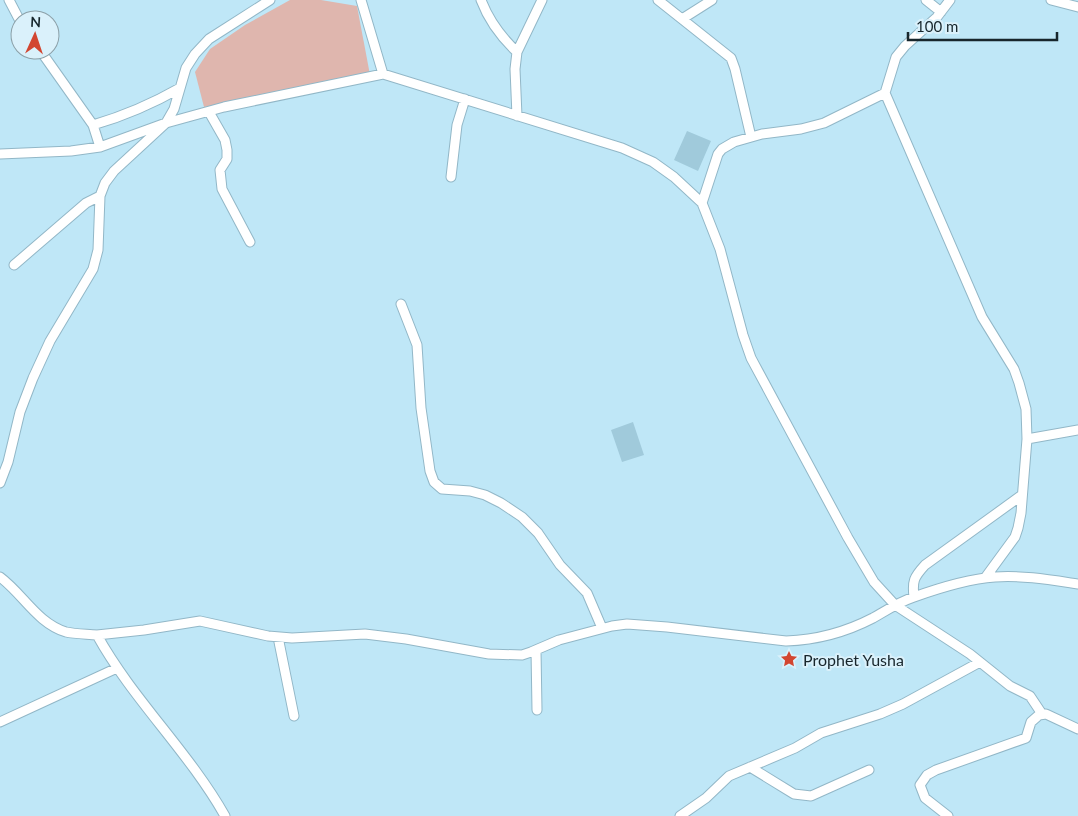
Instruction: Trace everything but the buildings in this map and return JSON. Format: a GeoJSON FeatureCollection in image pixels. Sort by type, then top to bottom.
{"type":"FeatureCollection","features":[{"type":"Feature","properties":{"kind":"street"},"geometry":{"type":"LineString","coordinates":[[0,483],[8,462],[20,412],[33,378],[50,340],[93,269],[98,250],[100,196],[105,183],[114,171],[166,124],[174,109],[186,68],[208,39],[270,0]]}},
{"type":"Feature","properties":{"kind":"street"},"geometry":{"type":"LineString","coordinates":[[361,0],[383,74]]}},
{"type":"Feature","properties":{"kind":"street"},"geometry":{"type":"LineString","coordinates":[[481,0],[499,33],[518,52]]}},
{"type":"Feature","properties":{"kind":"street"},"geometry":{"type":"LineString","coordinates":[[517,116],[515,69],[518,52],[542,0]]}},
{"type":"Feature","properties":{"kind":"street"},"geometry":{"type":"LineString","coordinates":[[658,0],[731,58],[736,69],[751,137]]}},
{"type":"Feature","properties":{"kind":"street"},"geometry":{"type":"LineString","coordinates":[[682,19],[712,0]]}},
{"type":"Feature","properties":{"kind":"street"},"geometry":{"type":"LineString","coordinates":[[926,0],[941,12]]}},
{"type":"Feature","properties":{"kind":"street"},"geometry":{"type":"LineString","coordinates":[[951,0],[896,57],[884,93],[982,317],[1016,376],[1026,410],[1027,439],[1021,513],[1015,538],[986,578]]}},
{"type":"Feature","properties":{"kind":"street"},"geometry":{"type":"LineString","coordinates":[[1051,0],[1078,7]]}},
{"type":"Feature","properties":{"kind":"street"},"geometry":{"type":"LineString","coordinates":[[47,60],[93,125],[100,147]]}},
{"type":"Feature","properties":{"kind":"street"},"geometry":{"type":"LineString","coordinates":[[0,154],[71,151],[100,147],[166,124],[209,112],[383,74],[596,139],[653,162],[674,177],[702,202],[720,249],[743,335],[752,358],[848,538],[874,582],[895,605],[980,662],[1010,686],[1030,696],[1042,714]]}},
{"type":"Feature","properties":{"kind":"street"},"geometry":{"type":"LineString","coordinates":[[93,125],[149,105],[180,88]]}},
{"type":"Feature","properties":{"kind":"street"},"geometry":{"type":"LineString","coordinates":[[702,202],[722,149],[734,142],[751,137],[812,126],[840,116],[884,93]]}},
{"type":"Feature","properties":{"kind":"street"},"geometry":{"type":"LineString","coordinates":[[451,177],[457,124],[465,99]]}},
{"type":"Feature","properties":{"kind":"street"},"geometry":{"type":"LineString","coordinates":[[209,112],[225,140],[228,150],[220,170],[222,189],[250,242]]}},
{"type":"Feature","properties":{"kind":"street"},"geometry":{"type":"LineString","coordinates":[[14,265],[86,203],[100,196]]}},
{"type":"Feature","properties":{"kind":"street"},"geometry":{"type":"LineString","coordinates":[[401,304],[417,345],[421,408],[430,471],[434,482],[442,489],[470,491],[485,495],[522,517],[538,533],[560,565],[587,593],[602,628]]}},
{"type":"Feature","properties":{"kind":"street"},"geometry":{"type":"LineString","coordinates":[[1027,439],[1078,430]]}},
{"type":"Feature","properties":{"kind":"street"},"geometry":{"type":"LineString","coordinates":[[914,597],[912,583],[925,565],[1022,495]]}},
{"type":"Feature","properties":{"kind":"street"},"geometry":{"type":"LineString","coordinates":[[0,577],[42,619],[66,632],[97,635],[200,621],[251,633],[278,637],[364,634],[406,639],[489,654],[522,654],[559,640],[602,628],[627,624],[798,641],[828,636],[873,618],[895,605],[914,597],[957,584],[986,578],[1014,577],[1078,584]]}},
{"type":"Feature","properties":{"kind":"street"},"geometry":{"type":"LineString","coordinates":[[97,635],[117,668],[212,793],[225,816]]}},
{"type":"Feature","properties":{"kind":"street"},"geometry":{"type":"LineString","coordinates":[[278,637],[294,716]]}},
{"type":"Feature","properties":{"kind":"street"},"geometry":{"type":"LineString","coordinates":[[536,650],[537,710]]}},
{"type":"Feature","properties":{"kind":"street"},"geometry":{"type":"LineString","coordinates":[[680,816],[706,798],[730,776],[795,748],[821,733],[880,714],[903,704],[980,662]]}},
{"type":"Feature","properties":{"kind":"street"},"geometry":{"type":"LineString","coordinates":[[0,722],[117,668]]}},
{"type":"Feature","properties":{"kind":"street"},"geometry":{"type":"LineString","coordinates":[[948,816],[925,798],[920,785],[927,775],[936,770],[1026,738],[1033,718],[1042,714],[1052,716],[1078,729]]}},
{"type":"Feature","properties":{"kind":"street"},"geometry":{"type":"LineString","coordinates":[[750,767],[794,794],[811,796],[869,770]]}},
{"type":"Feature","properties":{"kind":"shaded area"},"geometry":{"type":"Polygon","coordinates":[[[290,0],[321,0],[357,6],[370,75],[204,107],[195,72],[210,49],[245,25],[290,0]]]}},
{"type":"Feature","properties":{"kind":"place","name":"Prophet Yusha"},"geometry":{"type":"Point","coordinates":[789,659]}}]}
